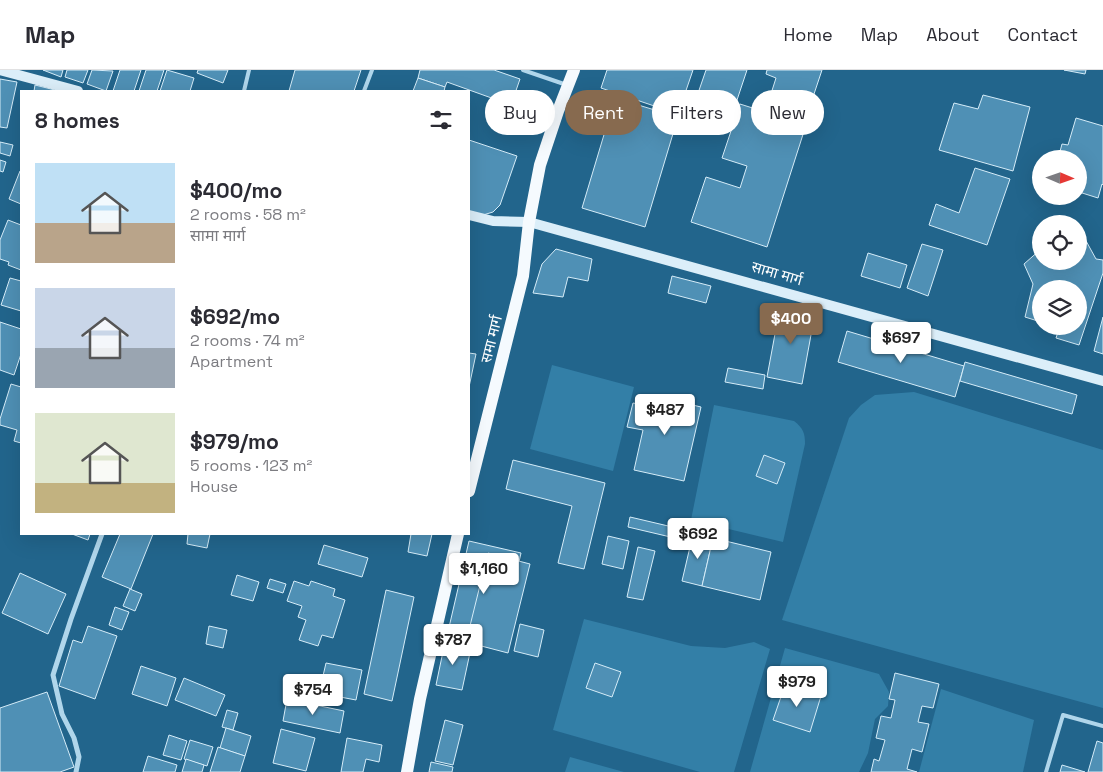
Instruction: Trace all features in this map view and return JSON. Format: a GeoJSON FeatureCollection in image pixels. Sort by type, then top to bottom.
{"type":"FeatureCollection","features":[{"type":"Feature","properties":{"kind":"main road"},"geometry":{"type":"LineString","coordinates":[[0,70],[74,90]]}},
{"type":"Feature","properties":{"kind":"main road"},"geometry":{"type":"LineString","coordinates":[[558,111],[568,70]]}},
{"type":"Feature","properties":{"kind":"main road"},"geometry":{"type":"LineString","coordinates":[[529,222],[540,164],[574,70]]}},
{"type":"Feature","properties":{"kind":"main road","name":"सामा मार्ग"},"geometry":{"type":"LineString","coordinates":[[470,215],[493,221],[529,222],[1103,381]]}},
{"type":"Feature","properties":{"kind":"main road","name":"समा मार्ग"},"geometry":{"type":"LineString","coordinates":[[470,487],[523,276],[529,222]]}},
{"type":"Feature","properties":{"kind":"main road"},"geometry":{"type":"LineString","coordinates":[[407,772],[420,699],[458,535]]}},
{"type":"Feature","properties":{"kind":"street"},"geometry":{"type":"LineString","coordinates":[[76,772],[79,757],[74,738],[62,714],[53,675],[70,620],[102,535]]}},
{"type":"Feature","properties":{"kind":"lane"},"geometry":{"type":"LineString","coordinates":[[244,90],[249,70]]}},
{"type":"Feature","properties":{"kind":"lane"},"geometry":{"type":"LineString","coordinates":[[364,90],[372,70]]}},
{"type":"Feature","properties":{"kind":"lane"},"geometry":{"type":"LineString","coordinates":[[523,70],[564,84]]}},
{"type":"Feature","properties":{"kind":"lane"},"geometry":{"type":"LineString","coordinates":[[1046,772],[1063,715],[1103,726]]}},
{"type":"Feature","properties":{"kind":"shaded area"},"geometry":{"type":"Polygon","coordinates":[[[552,365],[634,387],[613,471],[530,449],[552,365]]]}},
{"type":"Feature","properties":{"kind":"shaded area"},"geometry":{"type":"Polygon","coordinates":[[[914,392],[1103,450],[1103,708],[782,620],[849,418],[861,405],[875,395],[914,392]]]}},
{"type":"Feature","properties":{"kind":"shaded area"},"geometry":{"type":"Polygon","coordinates":[[[714,405],[794,421],[803,431],[805,444],[783,542],[691,520],[714,405]]]}},
{"type":"Feature","properties":{"kind":"shaded area"},"geometry":{"type":"Polygon","coordinates":[[[584,619],[691,646],[725,648],[754,642],[770,649],[734,772],[700,772],[553,730],[584,619]]]}},
{"type":"Feature","properties":{"kind":"shaded area"},"geometry":{"type":"Polygon","coordinates":[[[785,648],[879,674],[889,692],[888,706],[875,719],[868,753],[859,772],[750,772],[785,648]]]}},
{"type":"Feature","properties":{"kind":"shaded area"},"geometry":{"type":"Polygon","coordinates":[[[941,689],[1034,720],[1023,772],[919,772],[941,689]]]}},
{"type":"Feature","properties":{"kind":"shaded area"},"geometry":{"type":"Polygon","coordinates":[[[570,757],[624,772],[565,772],[570,757]]]}},
{"type":"Feature","properties":{"kind":"building"},"geometry":{"type":"Polygon","coordinates":[[[43,70],[63,70],[61,77],[43,70]]]}},
{"type":"Feature","properties":{"kind":"building"},"geometry":{"type":"Polygon","coordinates":[[[67,70],[88,70],[83,83],[65,77],[67,70]]]}},
{"type":"Feature","properties":{"kind":"building"},"geometry":{"type":"Polygon","coordinates":[[[92,70],[113,71],[106,90],[87,84],[92,70]]]}},
{"type":"Feature","properties":{"kind":"building"},"geometry":{"type":"Polygon","coordinates":[[[120,70],[141,70],[134,90],[113,90],[120,70]]]}},
{"type":"Feature","properties":{"kind":"building"},"geometry":{"type":"Polygon","coordinates":[[[146,70],[164,70],[157,90],[139,90],[146,70]]]}},
{"type":"Feature","properties":{"kind":"building"},"geometry":{"type":"Polygon","coordinates":[[[167,70],[194,78],[190,90],[160,90],[167,70]]]}},
{"type":"Feature","properties":{"kind":"building"},"geometry":{"type":"Polygon","coordinates":[[[198,70],[228,70],[223,83],[197,73],[198,70]]]}},
{"type":"Feature","properties":{"kind":"building"},"geometry":{"type":"Polygon","coordinates":[[[295,70],[361,70],[354,90],[289,90],[295,70]]]}},
{"type":"Feature","properties":{"kind":"building"},"geometry":{"type":"Polygon","coordinates":[[[420,70],[494,70],[520,79],[516,90],[485,90],[485,96],[447,82],[445,87],[418,78],[420,70]]]}},
{"type":"Feature","properties":{"kind":"building"},"geometry":{"type":"Polygon","coordinates":[[[607,70],[693,70],[686,90],[652,90],[652,105],[642,102],[642,90],[607,90],[601,88],[607,70]]]}},
{"type":"Feature","properties":{"kind":"building"},"geometry":{"type":"Polygon","coordinates":[[[706,70],[747,70],[740,90],[699,90],[706,70]]]}},
{"type":"Feature","properties":{"kind":"building"},"geometry":{"type":"Polygon","coordinates":[[[767,70],[822,70],[815,90],[772,90],[776,78],[766,74],[767,70]]]}},
{"type":"Feature","properties":{"kind":"building"},"geometry":{"type":"Polygon","coordinates":[[[1064,70],[1086,70],[1085,74],[1064,70]]]}},
{"type":"Feature","properties":{"kind":"building"},"geometry":{"type":"Polygon","coordinates":[[[418,78],[445,87],[444,90],[413,90],[418,78]]]}},
{"type":"Feature","properties":{"kind":"building"},"geometry":{"type":"Polygon","coordinates":[[[0,79],[17,82],[7,128],[0,127],[0,79]]]}},
{"type":"Feature","properties":{"kind":"building"},"geometry":{"type":"Polygon","coordinates":[[[35,85],[55,90],[34,90],[35,85]]]}},
{"type":"Feature","properties":{"kind":"building"},"geometry":{"type":"Polygon","coordinates":[[[983,95],[1030,107],[1013,171],[939,150],[954,103],[978,109],[983,95]]]}},
{"type":"Feature","properties":{"kind":"building"},"geometry":{"type":"Polygon","coordinates":[[[741,104],[751,108],[751,135],[803,135],[767,247],[691,222],[706,177],[740,188],[747,166],[722,158],[730,135],[741,135],[741,104]]]}},
{"type":"Feature","properties":{"kind":"building"},"geometry":{"type":"Polygon","coordinates":[[[642,106],[652,109],[652,135],[673,135],[645,227],[582,208],[604,135],[642,135],[642,106]]]}},
{"type":"Feature","properties":{"kind":"building"},"geometry":{"type":"Polygon","coordinates":[[[1076,118],[1103,126],[1103,185],[1098,198],[1088,195],[1088,150],[1060,150],[1062,144],[1068,145],[1076,118]]]}},
{"type":"Feature","properties":{"kind":"building"},"geometry":{"type":"Polygon","coordinates":[[[470,140],[517,156],[500,205],[493,212],[483,215],[470,211],[470,140]]]}},
{"type":"Feature","properties":{"kind":"building"},"geometry":{"type":"Polygon","coordinates":[[[0,142],[13,145],[10,156],[0,153],[0,142]]]}},
{"type":"Feature","properties":{"kind":"building"},"geometry":{"type":"Polygon","coordinates":[[[0,160],[6,162],[3,172],[0,171],[0,160]]]}},
{"type":"Feature","properties":{"kind":"building"},"geometry":{"type":"Polygon","coordinates":[[[975,168],[1010,179],[987,245],[929,225],[936,204],[959,213],[975,168]]]}},
{"type":"Feature","properties":{"kind":"building"},"geometry":{"type":"Polygon","coordinates":[[[20,171],[20,204],[9,199],[20,171]]]}},
{"type":"Feature","properties":{"kind":"building"},"geometry":{"type":"Polygon","coordinates":[[[8,220],[20,225],[20,270],[8,265],[9,262],[0,259],[0,240],[8,220]]]}},
{"type":"Feature","properties":{"kind":"building"},"geometry":{"type":"Polygon","coordinates":[[[1087,243],[1096,259],[1103,260],[1103,273],[1087,321],[1087,280],[1032,280],[1032,282],[1024,264],[1032,257],[1032,270],[1087,270],[1087,243]]]}},
{"type":"Feature","properties":{"kind":"building"},"geometry":{"type":"Polygon","coordinates":[[[922,244],[943,250],[928,296],[907,288],[922,244]]]}},
{"type":"Feature","properties":{"kind":"building"},"geometry":{"type":"Polygon","coordinates":[[[556,249],[592,259],[588,281],[568,277],[563,297],[533,293],[542,264],[556,249]]]}},
{"type":"Feature","properties":{"kind":"building"},"geometry":{"type":"Polygon","coordinates":[[[868,253],[907,265],[900,288],[861,276],[868,253]]]}},
{"type":"Feature","properties":{"kind":"building"},"geometry":{"type":"Polygon","coordinates":[[[672,276],[711,286],[706,303],[668,293],[672,276]]]}},
{"type":"Feature","properties":{"kind":"building"},"geometry":{"type":"Polygon","coordinates":[[[10,278],[20,281],[20,311],[1,305],[10,278]]]}},
{"type":"Feature","properties":{"kind":"building"},"geometry":{"type":"Polygon","coordinates":[[[1032,288],[1032,319],[1025,317],[1032,288]]]}},
{"type":"Feature","properties":{"kind":"building"},"geometry":{"type":"Polygon","coordinates":[[[780,307],[815,313],[802,384],[767,377],[780,307]]]}},
{"type":"Feature","properties":{"kind":"building"},"geometry":{"type":"Polygon","coordinates":[[[1103,317],[1103,354],[1094,351],[1103,317]]]}},
{"type":"Feature","properties":{"kind":"building"},"geometry":{"type":"Polygon","coordinates":[[[0,322],[20,329],[20,357],[14,375],[0,370],[0,322]]]}},
{"type":"Feature","properties":{"kind":"building"},"geometry":{"type":"Polygon","coordinates":[[[847,331],[964,366],[955,397],[838,362],[847,331]]]}},
{"type":"Feature","properties":{"kind":"building"},"geometry":{"type":"Polygon","coordinates":[[[1057,335],[1082,335],[1079,345],[1056,338],[1057,335]]]}},
{"type":"Feature","properties":{"kind":"building"},"geometry":{"type":"Polygon","coordinates":[[[470,353],[476,354],[470,382],[470,353]]]}},
{"type":"Feature","properties":{"kind":"building"},"geometry":{"type":"Polygon","coordinates":[[[965,362],[1077,395],[1072,414],[960,381],[965,362]]]}},
{"type":"Feature","properties":{"kind":"building"},"geometry":{"type":"Polygon","coordinates":[[[728,368],[765,375],[763,389],[725,382],[728,368]]]}},
{"type":"Feature","properties":{"kind":"building"},"geometry":{"type":"Polygon","coordinates":[[[11,384],[20,387],[20,443],[14,441],[17,430],[0,425],[0,419],[11,384]]]}},
{"type":"Feature","properties":{"kind":"building"},"geometry":{"type":"Polygon","coordinates":[[[651,395],[701,407],[684,481],[634,470],[643,430],[627,427],[633,403],[648,406],[651,395]]]}},
{"type":"Feature","properties":{"kind":"building"},"geometry":{"type":"Polygon","coordinates":[[[764,455],[785,463],[777,484],[756,476],[764,455]]]}},
{"type":"Feature","properties":{"kind":"building"},"geometry":{"type":"Polygon","coordinates":[[[513,460],[605,483],[584,569],[558,563],[572,506],[506,489],[513,460]]]}},
{"type":"Feature","properties":{"kind":"building"},"geometry":{"type":"Polygon","coordinates":[[[630,517],[681,529],[679,539],[628,527],[630,517]]]}},
{"type":"Feature","properties":{"kind":"building"},"geometry":{"type":"Polygon","coordinates":[[[693,534],[713,538],[702,586],[682,581],[693,534]]]}},
{"type":"Feature","properties":{"kind":"building"},"geometry":{"type":"Polygon","coordinates":[[[75,535],[90,535],[88,540],[75,535]]]}},
{"type":"Feature","properties":{"kind":"building"},"geometry":{"type":"Polygon","coordinates":[[[120,535],[153,535],[131,589],[102,577],[120,535]]]}},
{"type":"Feature","properties":{"kind":"building"},"geometry":{"type":"Polygon","coordinates":[[[188,535],[210,535],[207,548],[187,544],[188,535]]]}},
{"type":"Feature","properties":{"kind":"building"},"geometry":{"type":"Polygon","coordinates":[[[411,535],[432,535],[427,556],[408,552],[411,535]]]}},
{"type":"Feature","properties":{"kind":"building"},"geometry":{"type":"Polygon","coordinates":[[[608,536],[629,541],[623,569],[602,564],[608,536]]]}},
{"type":"Feature","properties":{"kind":"building"},"geometry":{"type":"Polygon","coordinates":[[[713,538],[771,552],[760,600],[702,586],[713,538]]]}},
{"type":"Feature","properties":{"kind":"building"},"geometry":{"type":"Polygon","coordinates":[[[469,541],[521,553],[500,648],[447,636],[469,541]]]}},
{"type":"Feature","properties":{"kind":"building"},"geometry":{"type":"Polygon","coordinates":[[[324,545],[368,558],[362,577],[318,564],[324,545]]]}},
{"type":"Feature","properties":{"kind":"building"},"geometry":{"type":"Polygon","coordinates":[[[638,547],[655,551],[643,600],[627,597],[638,547]]]}},
{"type":"Feature","properties":{"kind":"building"},"geometry":{"type":"Polygon","coordinates":[[[488,553],[530,564],[508,653],[466,642],[488,553]]]}},
{"type":"Feature","properties":{"kind":"building"},"geometry":{"type":"Polygon","coordinates":[[[20,573],[66,594],[48,634],[2,613],[20,573]]]}},
{"type":"Feature","properties":{"kind":"building"},"geometry":{"type":"Polygon","coordinates":[[[237,575],[259,582],[253,601],[231,595],[237,575]]]}},
{"type":"Feature","properties":{"kind":"building"},"geometry":{"type":"Polygon","coordinates":[[[270,579],[286,584],[283,593],[267,588],[270,579]]]}},
{"type":"Feature","properties":{"kind":"building"},"geometry":{"type":"Polygon","coordinates":[[[294,581],[309,586],[311,581],[335,589],[333,596],[345,600],[333,638],[322,635],[318,646],[299,640],[306,620],[298,617],[302,606],[287,601],[294,581]]]}},
{"type":"Feature","properties":{"kind":"building"},"geometry":{"type":"Polygon","coordinates":[[[130,589],[142,594],[135,611],[123,606],[130,589]]]}},
{"type":"Feature","properties":{"kind":"building"},"geometry":{"type":"Polygon","coordinates":[[[386,590],[414,597],[392,701],[364,694],[386,590]]]}},
{"type":"Feature","properties":{"kind":"building"},"geometry":{"type":"Polygon","coordinates":[[[115,607],[129,612],[122,630],[109,625],[115,607]]]}},
{"type":"Feature","properties":{"kind":"building"},"geometry":{"type":"Polygon","coordinates":[[[520,624],[544,630],[538,657],[514,651],[520,624]]]}},
{"type":"Feature","properties":{"kind":"building"},"geometry":{"type":"Polygon","coordinates":[[[88,626],[117,636],[95,699],[59,686],[73,640],[82,643],[88,626]]]}},
{"type":"Feature","properties":{"kind":"building"},"geometry":{"type":"Polygon","coordinates":[[[209,626],[227,630],[223,648],[206,644],[209,626]]]}},
{"type":"Feature","properties":{"kind":"building"},"geometry":{"type":"Polygon","coordinates":[[[445,642],[471,648],[462,690],[436,685],[445,642]]]}},
{"type":"Feature","properties":{"kind":"building"},"geometry":{"type":"Polygon","coordinates":[[[326,663],[362,670],[356,700],[319,693],[326,663]]]}},
{"type":"Feature","properties":{"kind":"building"},"geometry":{"type":"Polygon","coordinates":[[[595,663],[621,672],[612,697],[586,688],[595,663]]]}},
{"type":"Feature","properties":{"kind":"building"},"geometry":{"type":"Polygon","coordinates":[[[141,666],[176,678],[167,706],[132,694],[141,666]]]}},
{"type":"Feature","properties":{"kind":"building"},"geometry":{"type":"Polygon","coordinates":[[[895,673],[939,684],[933,708],[922,706],[918,722],[929,724],[922,752],[912,749],[907,769],[917,772],[871,772],[874,759],[879,761],[885,740],[876,738],[881,716],[891,718],[895,700],[889,699],[895,673]]]}},
{"type":"Feature","properties":{"kind":"building"},"geometry":{"type":"Polygon","coordinates":[[[184,678],[225,695],[216,716],[175,700],[184,678]]]}},
{"type":"Feature","properties":{"kind":"building"},"geometry":{"type":"Polygon","coordinates":[[[785,685],[821,696],[810,732],[773,720],[785,685]]]}},
{"type":"Feature","properties":{"kind":"building"},"geometry":{"type":"Polygon","coordinates":[[[47,692],[74,767],[60,772],[0,772],[0,708],[47,692]]]}},
{"type":"Feature","properties":{"kind":"building"},"geometry":{"type":"Polygon","coordinates":[[[287,699],[344,711],[340,733],[283,721],[287,699]]]}},
{"type":"Feature","properties":{"kind":"building"},"geometry":{"type":"Polygon","coordinates":[[[227,710],[238,713],[233,730],[222,727],[227,710]]]}},
{"type":"Feature","properties":{"kind":"building"},"geometry":{"type":"Polygon","coordinates":[[[445,720],[463,725],[453,765],[435,761],[445,720]]]}},
{"type":"Feature","properties":{"kind":"building"},"geometry":{"type":"Polygon","coordinates":[[[226,728],[251,736],[245,756],[220,748],[226,728]]]}},
{"type":"Feature","properties":{"kind":"building"},"geometry":{"type":"Polygon","coordinates":[[[281,729],[315,738],[306,771],[273,763],[281,729]]]}},
{"type":"Feature","properties":{"kind":"building"},"geometry":{"type":"Polygon","coordinates":[[[169,735],[187,741],[181,760],[163,755],[169,735]]]}},
{"type":"Feature","properties":{"kind":"building"},"geometry":{"type":"Polygon","coordinates":[[[347,738],[382,745],[379,762],[366,759],[363,772],[341,772],[347,738]]]}},
{"type":"Feature","properties":{"kind":"building"},"geometry":{"type":"Polygon","coordinates":[[[190,740],[213,747],[207,766],[184,759],[190,740]]]}},
{"type":"Feature","properties":{"kind":"building"},"geometry":{"type":"Polygon","coordinates":[[[1097,741],[1103,743],[1103,772],[1088,772],[1097,741]]]}},
{"type":"Feature","properties":{"kind":"building"},"geometry":{"type":"Polygon","coordinates":[[[218,747],[245,756],[240,772],[210,772],[218,747]]]}},
{"type":"Feature","properties":{"kind":"building"},"geometry":{"type":"Polygon","coordinates":[[[148,756],[177,765],[175,772],[143,772],[148,756]]]}},
{"type":"Feature","properties":{"kind":"building"},"geometry":{"type":"Polygon","coordinates":[[[186,759],[204,765],[202,772],[182,772],[186,759]]]}},
{"type":"Feature","properties":{"kind":"building"},"geometry":{"type":"Polygon","coordinates":[[[431,762],[453,767],[452,772],[429,772],[431,762]]]}},
{"type":"Feature","properties":{"kind":"building"},"geometry":{"type":"Polygon","coordinates":[[[1062,765],[1085,772],[1060,772],[1062,765]]]}}]}
